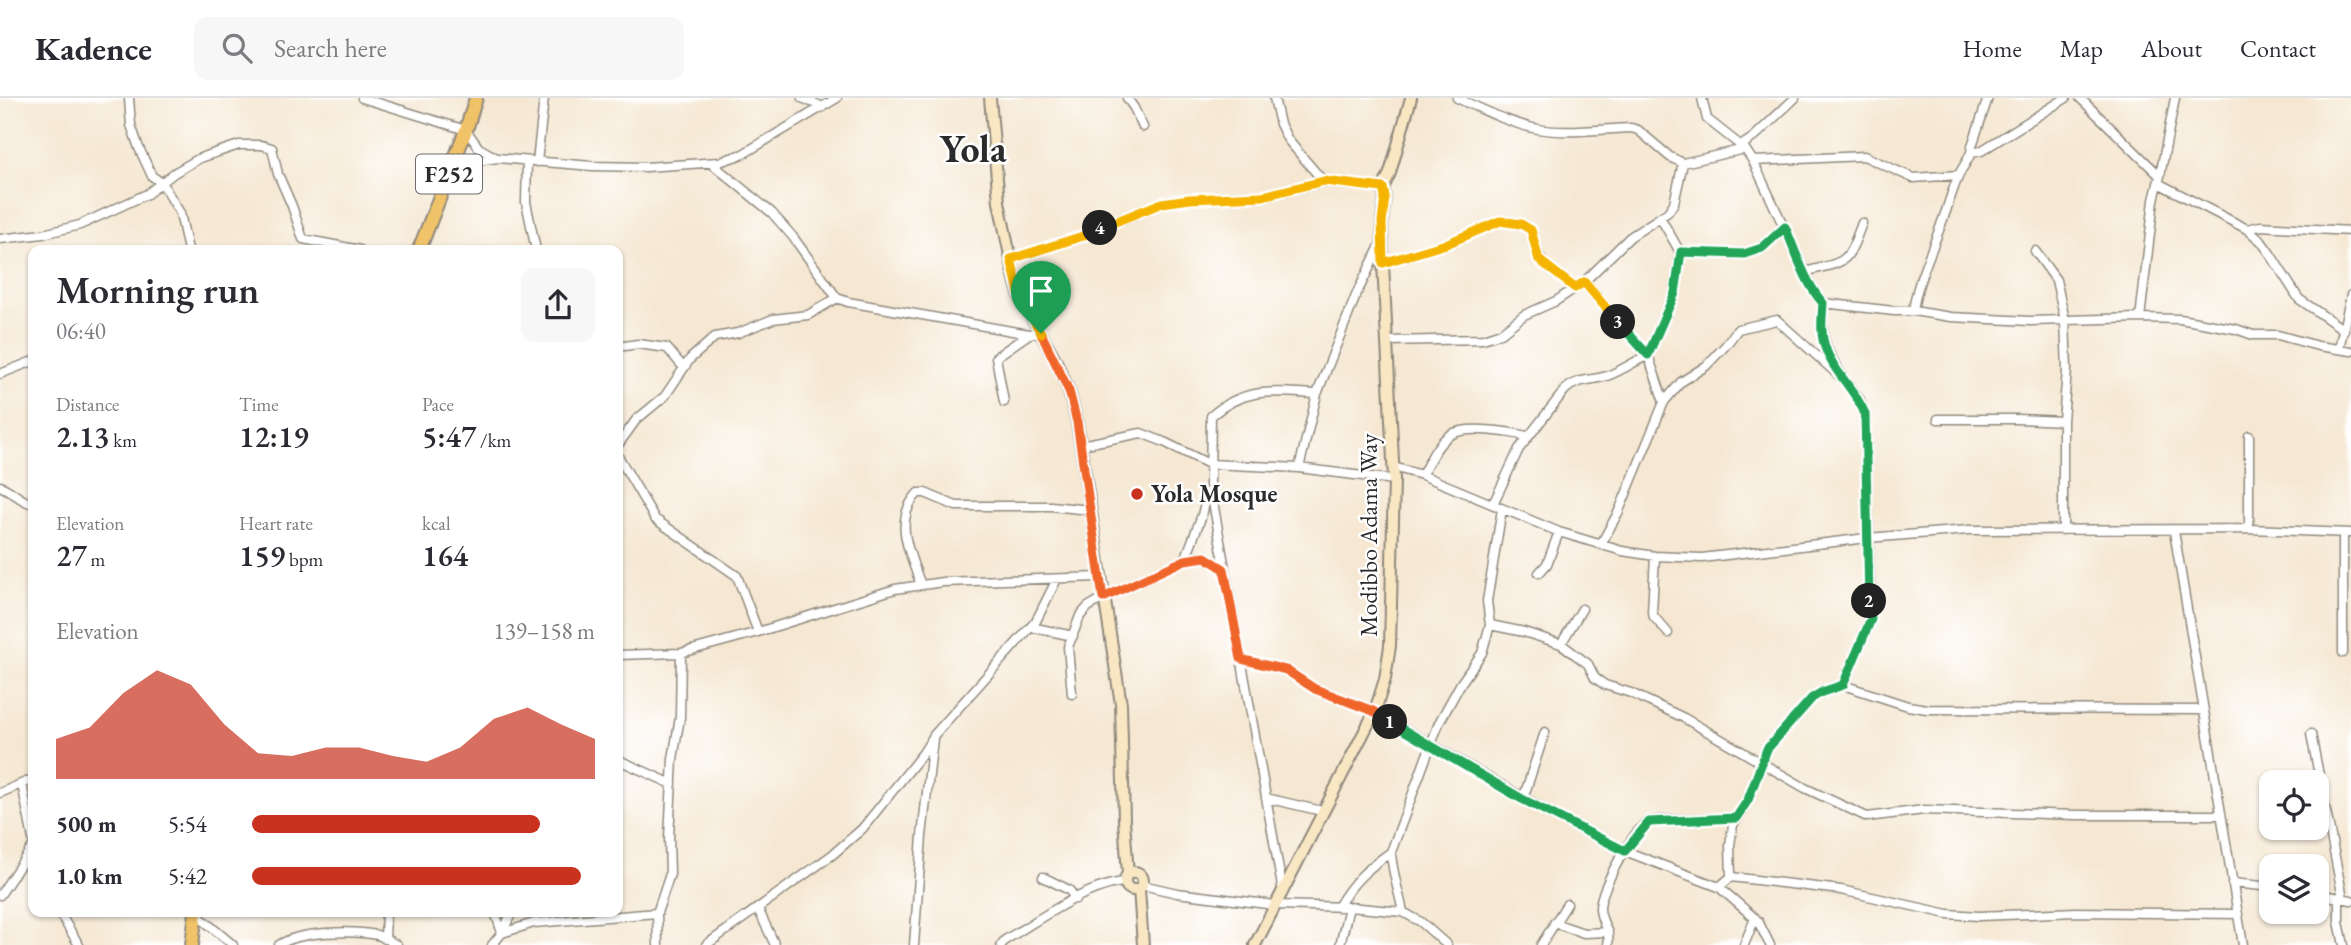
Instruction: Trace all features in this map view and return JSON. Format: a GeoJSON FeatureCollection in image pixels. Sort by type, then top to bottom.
{"type":"FeatureCollection","features":[{"type":"Feature","properties":{"kind":"main road","name":"F252"},"geometry":{"type":"LineString","coordinates":[[421,245],[476,98]]}},
{"type":"Feature","properties":{"kind":"main road","name":"Modibbo Adama Way"},"geometry":{"type":"LineString","coordinates":[[1255,945],[1375,711],[1385,679],[1390,646],[1394,480],[1383,263],[1383,188],[1390,173],[1410,98]]}},
{"type":"Feature","properties":{"kind":"main road"},"geometry":{"type":"LineString","coordinates":[[988,99],[999,202],[1020,296],[1035,334],[1069,391],[1081,445],[1121,704],[1127,851],[1143,945]]}},
{"type":"Feature","properties":{"kind":"main road"},"geometry":{"type":"LineString","coordinates":[[192,945],[196,917]]}},
{"type":"Feature","properties":{"kind":"street"},"geometry":{"type":"LineString","coordinates":[[129,98],[131,125],[139,148],[152,176],[162,183],[180,213],[186,245]]}},
{"type":"Feature","properties":{"kind":"street"},"geometry":{"type":"LineString","coordinates":[[362,98],[466,130],[479,148],[498,158]]}},
{"type":"Feature","properties":{"kind":"street"},"geometry":{"type":"LineString","coordinates":[[537,162],[544,98]]}},
{"type":"Feature","properties":{"kind":"street"},"geometry":{"type":"LineString","coordinates":[[802,98],[823,107]]}},
{"type":"Feature","properties":{"kind":"street"},"geometry":{"type":"LineString","coordinates":[[451,169],[469,162],[498,158],[646,167],[712,163],[743,154],[837,98]]}},
{"type":"Feature","properties":{"kind":"street"},"geometry":{"type":"LineString","coordinates":[[1127,98],[1143,127]]}},
{"type":"Feature","properties":{"kind":"street"},"geometry":{"type":"LineString","coordinates":[[1274,98],[1280,124],[1288,140],[1324,181]]}},
{"type":"Feature","properties":{"kind":"street"},"geometry":{"type":"LineString","coordinates":[[1457,98],[1535,129],[1638,130],[1670,157],[1683,163],[1745,149]]}},
{"type":"Feature","properties":{"kind":"street"},"geometry":{"type":"LineString","coordinates":[[1702,98],[1707,119],[1745,149]]}},
{"type":"Feature","properties":{"kind":"street"},"geometry":{"type":"LineString","coordinates":[[1795,98],[1742,145],[1753,161],[1817,297],[1823,303],[1951,317],[2031,321],[2140,317],[2180,319],[2236,329],[2253,335],[2278,335],[2318,346],[2351,351]]}},
{"type":"Feature","properties":{"kind":"street"},"geometry":{"type":"LineString","coordinates":[[1913,311],[1915,296],[1959,175],[1972,153],[1988,98]]}},
{"type":"Feature","properties":{"kind":"street"},"geometry":{"type":"LineString","coordinates":[[1972,153],[1981,151],[2066,98]]}},
{"type":"Feature","properties":{"kind":"street"},"geometry":{"type":"LineString","coordinates":[[2080,98],[2159,179],[2246,229],[2269,252],[2299,299],[2344,330]]}},
{"type":"Feature","properties":{"kind":"street"},"geometry":{"type":"LineString","coordinates":[[2140,317],[2154,200],[2175,98]]}},
{"type":"Feature","properties":{"kind":"street"},"geometry":{"type":"LineString","coordinates":[[0,239],[79,225],[147,194],[174,173],[200,158],[239,145],[268,146],[273,152],[278,174],[303,239],[334,245]]}},
{"type":"Feature","properties":{"kind":"street"},"geometry":{"type":"LineString","coordinates":[[1753,161],[1864,156],[1913,178],[1959,175]]}},
{"type":"Feature","properties":{"kind":"street"},"geometry":{"type":"LineString","coordinates":[[527,161],[526,202],[535,245]]}},
{"type":"Feature","properties":{"kind":"street"},"geometry":{"type":"LineString","coordinates":[[712,163],[772,213],[793,237],[837,298],[1035,334]]}},
{"type":"Feature","properties":{"kind":"street"},"geometry":{"type":"LineString","coordinates":[[1388,341],[1483,340],[1501,333],[1524,315],[1556,301],[1584,282],[1630,237],[1668,212],[1674,203],[1683,163]]}},
{"type":"Feature","properties":{"kind":"street"},"geometry":{"type":"LineString","coordinates":[[1011,259],[1080,237],[1162,203],[1263,196],[1324,181],[1383,188]]}},
{"type":"Feature","properties":{"kind":"street"},"geometry":{"type":"LineString","coordinates":[[1493,504],[1527,436],[1572,383],[1605,376],[1648,355],[1675,293],[1681,252],[1660,217]]}},
{"type":"Feature","properties":{"kind":"street"},"geometry":{"type":"LineString","coordinates":[[1383,263],[1446,244],[1492,224],[1508,221],[1531,230],[1539,260],[1575,288]]}},
{"type":"Feature","properties":{"kind":"street"},"geometry":{"type":"LineString","coordinates":[[1805,272],[1844,262],[1853,249],[1862,223]]}},
{"type":"Feature","properties":{"kind":"street"},"geometry":{"type":"LineString","coordinates":[[2246,229],[2260,226],[2351,231]]}},
{"type":"Feature","properties":{"kind":"street"},"geometry":{"type":"LineString","coordinates":[[1681,252],[1744,254],[1762,248],[1785,227]]}},
{"type":"Feature","properties":{"kind":"street"},"geometry":{"type":"LineString","coordinates":[[1299,468],[1317,394],[1357,293],[1383,241]]}},
{"type":"Feature","properties":{"kind":"street"},"geometry":{"type":"LineString","coordinates":[[2035,251],[2056,280],[2065,320],[2067,370],[2063,421],[2063,530]]}},
{"type":"Feature","properties":{"kind":"street"},"geometry":{"type":"LineString","coordinates":[[1584,282],[1648,355],[1664,402]]}},
{"type":"Feature","properties":{"kind":"street"},"geometry":{"type":"LineString","coordinates":[[2339,348],[2351,295]]}},
{"type":"Feature","properties":{"kind":"street"},"geometry":{"type":"LineString","coordinates":[[623,438],[635,420],[665,396],[700,349],[715,337],[738,333],[773,319],[808,314],[837,298]]}},
{"type":"Feature","properties":{"kind":"street"},"geometry":{"type":"LineString","coordinates":[[1823,303],[1821,330],[1826,349],[1860,400],[1865,414],[1871,619],[1843,685]]}},
{"type":"Feature","properties":{"kind":"street"},"geometry":{"type":"LineString","coordinates":[[1601,544],[1619,511],[1664,402],[1681,382],[1706,366],[1727,345],[1738,329],[1777,320],[1846,382]]}},
{"type":"Feature","properties":{"kind":"street"},"geometry":{"type":"LineString","coordinates":[[1004,402],[996,357],[1035,334]]}},
{"type":"Feature","properties":{"kind":"street"},"geometry":{"type":"LineString","coordinates":[[623,346],[638,344],[667,348],[684,368]]}},
{"type":"Feature","properties":{"kind":"street"},"geometry":{"type":"LineString","coordinates":[[0,374],[28,363]]}},
{"type":"Feature","properties":{"kind":"street"},"geometry":{"type":"LineString","coordinates":[[1283,892],[1209,485],[1211,416],[1243,395],[1259,391],[1317,394]]}},
{"type":"Feature","properties":{"kind":"street"},"geometry":{"type":"LineString","coordinates":[[1938,419],[2063,421]]}},
{"type":"Feature","properties":{"kind":"street"},"geometry":{"type":"LineString","coordinates":[[1422,475],[1435,451],[1455,432],[1504,431],[1527,436]]}},
{"type":"Feature","properties":{"kind":"street"},"geometry":{"type":"LineString","coordinates":[[1081,445],[1141,433],[1209,464],[1299,468],[1394,480]]}},
{"type":"Feature","properties":{"kind":"street"},"geometry":{"type":"LineString","coordinates":[[2249,436],[2249,529]]}},
{"type":"Feature","properties":{"kind":"street"},"geometry":{"type":"LineString","coordinates":[[623,465],[655,519],[737,576],[758,632]]}},
{"type":"Feature","properties":{"kind":"street"},"geometry":{"type":"LineString","coordinates":[[1393,467],[1422,475],[1559,532],[1622,551],[1655,556],[1702,558],[1867,538],[1969,530],[2249,529],[2347,533],[2343,653]]}},
{"type":"Feature","properties":{"kind":"street"},"geometry":{"type":"LineString","coordinates":[[1185,560],[1202,516],[1209,485]]}},
{"type":"Feature","properties":{"kind":"street"},"geometry":{"type":"LineString","coordinates":[[0,486],[28,503]]}},
{"type":"Feature","properties":{"kind":"street"},"geometry":{"type":"LineString","coordinates":[[921,585],[906,543],[903,523],[909,502],[918,493],[925,493],[956,506],[1051,506],[1090,510]]}},
{"type":"Feature","properties":{"kind":"street"},"geometry":{"type":"LineString","coordinates":[[1403,912],[1399,887],[1392,868],[1391,852],[1449,705],[1482,653],[1490,625],[1487,601],[1502,509]]}},
{"type":"Feature","properties":{"kind":"street"},"geometry":{"type":"LineString","coordinates":[[2174,531],[2243,945]]}},
{"type":"Feature","properties":{"kind":"street"},"geometry":{"type":"LineString","coordinates":[[1539,573],[1547,564],[1559,532]]}},
{"type":"Feature","properties":{"kind":"street"},"geometry":{"type":"LineString","coordinates":[[1655,556],[1652,612],[1668,633]]}},
{"type":"Feature","properties":{"kind":"street"},"geometry":{"type":"LineString","coordinates":[[1072,694],[1068,647],[1080,616],[1088,607],[1185,560],[1205,557],[1224,569]]}},
{"type":"Feature","properties":{"kind":"street"},"geometry":{"type":"LineString","coordinates":[[623,655],[681,653],[895,589],[943,582],[1100,577]]}},
{"type":"Feature","properties":{"kind":"street"},"geometry":{"type":"LineString","coordinates":[[706,945],[832,855],[862,829],[923,753],[934,735],[1031,627],[1057,579]]}},
{"type":"Feature","properties":{"kind":"street"},"geometry":{"type":"LineString","coordinates":[[1561,643],[1582,609]]}},
{"type":"Feature","properties":{"kind":"street"},"geometry":{"type":"LineString","coordinates":[[1490,625],[1561,643],[1588,664],[1595,678],[1605,685],[1684,718],[1805,788],[1867,817],[1924,810],[2076,815],[2221,815]]}},
{"type":"Feature","properties":{"kind":"street"},"geometry":{"type":"LineString","coordinates":[[1031,627],[1073,636]]}},
{"type":"Feature","properties":{"kind":"street"},"geometry":{"type":"LineString","coordinates":[[658,945],[657,913],[670,874],[673,759],[680,717],[681,653]]}},
{"type":"Feature","properties":{"kind":"street"},"geometry":{"type":"LineString","coordinates":[[1241,659],[1286,670],[1315,689],[1373,711],[1522,799],[1625,851],[1719,887],[1755,918],[1770,945]]}},
{"type":"Feature","properties":{"kind":"street"},"geometry":{"type":"LineString","coordinates":[[1731,877],[1730,845],[1736,818],[1748,800],[1767,749],[1812,698],[1822,692],[1843,685],[1908,706],[1927,709],[2203,709]]}},
{"type":"Feature","properties":{"kind":"street"},"geometry":{"type":"LineString","coordinates":[[1522,799],[1545,732]]}},
{"type":"Feature","properties":{"kind":"street"},"geometry":{"type":"LineString","coordinates":[[2311,734],[2344,899],[2339,922],[2344,945]]}},
{"type":"Feature","properties":{"kind":"street"},"geometry":{"type":"LineString","coordinates":[[914,945],[922,836],[934,735]]}},
{"type":"Feature","properties":{"kind":"street"},"geometry":{"type":"LineString","coordinates":[[623,762],[672,784]]}},
{"type":"Feature","properties":{"kind":"street"},"geometry":{"type":"LineString","coordinates":[[0,793],[28,781]]}},
{"type":"Feature","properties":{"kind":"street"},"geometry":{"type":"LineString","coordinates":[[22,784],[28,814]]}},
{"type":"Feature","properties":{"kind":"street"},"geometry":{"type":"LineString","coordinates":[[1266,798],[1322,811]]}},
{"type":"Feature","properties":{"kind":"street"},"geometry":{"type":"LineString","coordinates":[[1608,945],[1608,932],[1601,919],[1602,894],[1625,851],[1649,822],[1736,818]]}},
{"type":"Feature","properties":{"kind":"street"},"geometry":{"type":"LineString","coordinates":[[1338,907],[1363,872],[1391,852]]}},
{"type":"Feature","properties":{"kind":"street"},"geometry":{"type":"LineString","coordinates":[[0,895],[28,853]]}},
{"type":"Feature","properties":{"kind":"street"},"geometry":{"type":"LineString","coordinates":[[1043,877],[1069,890],[1076,899]]}},
{"type":"Feature","properties":{"kind":"street"},"geometry":{"type":"LineString","coordinates":[[1719,887],[1731,877],[1841,890],[1931,911],[1979,916],[2076,912],[2238,914]]}},
{"type":"Feature","properties":{"kind":"street"},"geometry":{"type":"LineString","coordinates":[[1001,945],[1076,899],[1110,883],[1133,882],[1177,894],[1275,905],[1403,912],[1422,922],[1447,945]]}},
{"type":"Feature","properties":{"kind":"street"},"geometry":{"type":"LineString","coordinates":[[2232,883],[2259,886]]}},
{"type":"Feature","properties":{"kind":"street"},"geometry":{"type":"LineString","coordinates":[[1541,945],[1567,904]]}},
{"type":"Feature","properties":{"kind":"street"},"geometry":{"type":"LineString","coordinates":[[1340,945],[1349,907]]}},
{"type":"Feature","properties":{"kind":"street"},"geometry":{"type":"LineString","coordinates":[[758,909],[775,945]]}},
{"type":"Feature","properties":{"kind":"street"},"geometry":{"type":"LineString","coordinates":[[623,916],[657,913]]}},
{"type":"Feature","properties":{"kind":"street"},"geometry":{"type":"LineString","coordinates":[[62,917],[79,945]]}},
{"type":"Feature","properties":{"kind":"street"},"geometry":{"type":"LineString","coordinates":[[201,917],[233,945]]}},
{"type":"Feature","properties":{"kind":"street"},"geometry":{"type":"LineString","coordinates":[[385,939],[386,917]]}},
{"type":"Feature","properties":{"kind":"street"},"geometry":{"type":"LineString","coordinates":[[497,917],[502,933]]}},
{"type":"Feature","properties":{"kind":"street"},"geometry":{"type":"LineString","coordinates":[[492,945],[510,917]]}},
{"type":"Feature","properties":{"kind":"street"},"geometry":{"type":"LineString","coordinates":[[502,933],[534,923],[608,917]]}},
{"type":"Feature","properties":{"kind":"street"},"geometry":{"type":"LineString","coordinates":[[1744,945],[1755,918]]}},
{"type":"Feature","properties":{"kind":"street"},"geometry":{"type":"LineString","coordinates":[[1554,923],[1584,933],[1608,932]]}},
{"type":"Feature","properties":{"kind":"street"},"geometry":{"type":"LineString","coordinates":[[279,945],[297,936],[332,934],[378,936],[397,945]]}},
{"type":"Feature","properties":{"kind":"place","name":"Yola Mosque"},"geometry":{"type":"Point","coordinates":[1137,494]}},
{"type":"Feature","properties":{"kind":"district","name":"Yola"},"geometry":{"type":"Point","coordinates":[973,149]}},
{"type":"Feature","properties":{"kind":"route"},"geometry":{"type":"LineString","coordinates":[[1324,181],[1383,188],[1383,263],[1446,244],[1500,221],[1521,224],[1531,230],[1539,260],[1575,288],[1584,282],[1648,355],[1672,303],[1681,252],[1744,254],[1762,248],[1785,227],[1817,297],[1823,303],[1821,330],[1826,349],[1860,400],[1865,414],[1871,619],[1869,625],[1843,685],[1812,698],[1767,749],[1748,800],[1736,818],[1649,822],[1641,828],[1625,851],[1522,799],[1373,711],[1315,689],[1286,670],[1241,659],[1224,569],[1214,561],[1205,557],[1185,560],[1103,598],[1077,422],[1069,391],[1041,333],[1020,296],[1011,259],[1080,237],[1162,203],[1190,199],[1263,196],[1324,181]]}}]}
